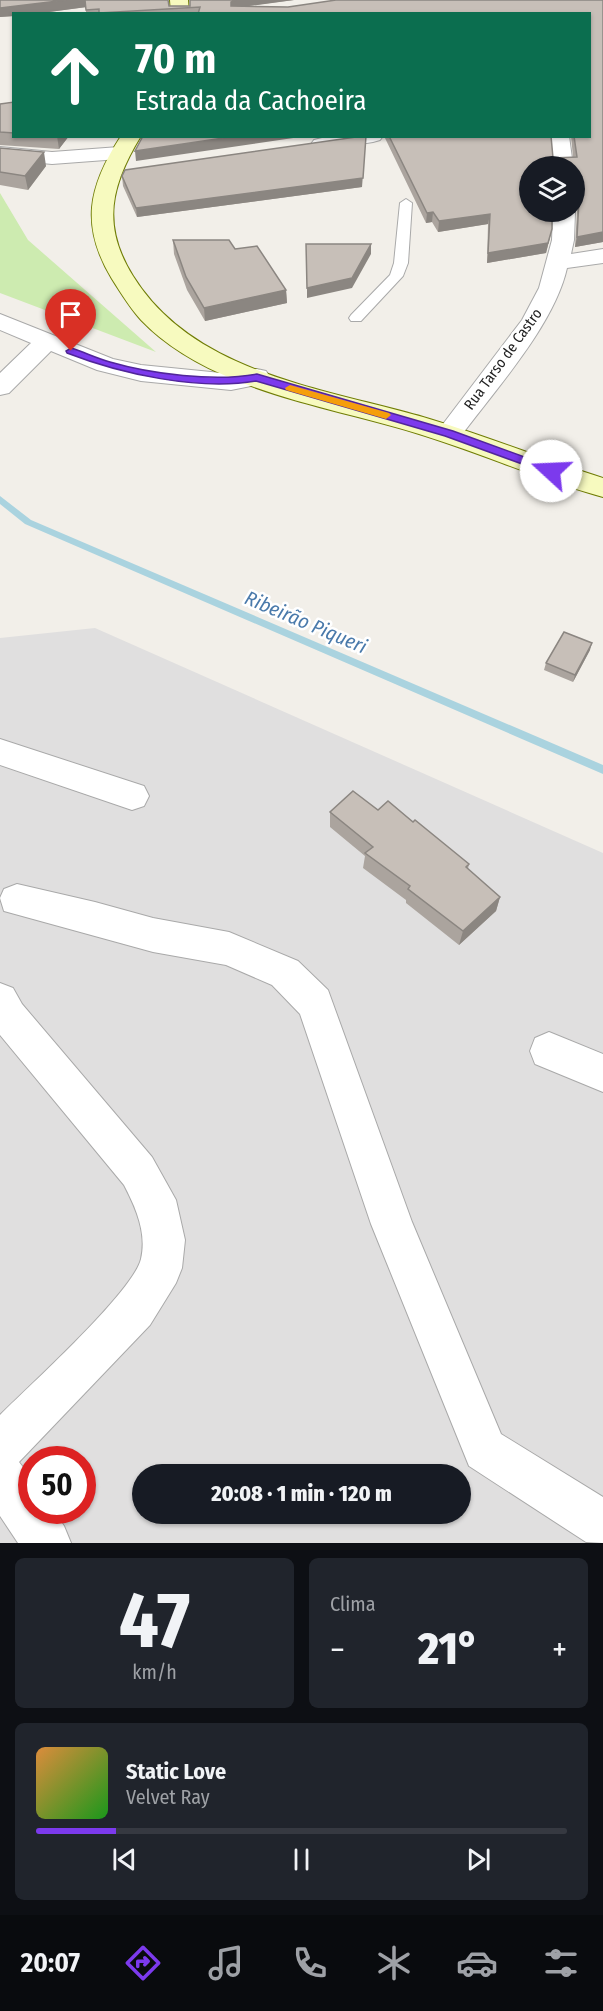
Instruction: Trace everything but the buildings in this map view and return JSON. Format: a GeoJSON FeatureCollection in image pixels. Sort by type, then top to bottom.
{"type":"FeatureCollection","features":[{"type":"Feature","properties":{"kind":"main road"},"geometry":{"type":"LineString","coordinates":[[124,158],[101,196],[100,220],[110,255],[130,291],[154,321],[184,344],[224,366],[449,434],[603,488]]}},
{"type":"Feature","properties":{"kind":"street"},"geometry":{"type":"LineString","coordinates":[[305,146],[359,138]]}},
{"type":"Feature","properties":{"kind":"street"},"geometry":{"type":"LineString","coordinates":[[560,138],[562,156]]}},
{"type":"Feature","properties":{"kind":"street"},"geometry":{"type":"LineString","coordinates":[[0,153],[52,158],[124,158]]}},
{"type":"Feature","properties":{"kind":"street","name":"Rua Tarso de Castro"},"geometry":{"type":"LineString","coordinates":[[449,434],[533,322],[551,288],[563,240],[564,222]]}},
{"type":"Feature","properties":{"kind":"street"},"geometry":{"type":"LineString","coordinates":[[557,263],[603,256]]}},
{"type":"Feature","properties":{"kind":"street"},"geometry":{"type":"LineString","coordinates":[[0,321],[106,364],[141,373],[231,382],[257,377]]}},
{"type":"Feature","properties":{"kind":"street"},"geometry":{"type":"LineString","coordinates":[[0,387],[46,340]]}},
{"type":"Feature","properties":{"kind":"street"},"geometry":{"type":"LineString","coordinates":[[0,752],[132,796]]}},
{"type":"Feature","properties":{"kind":"street"},"geometry":{"type":"LineString","coordinates":[[6,904],[95,918],[153,935],[229,949],[285,973],[315,1003],[392,1224],[486,1450],[603,1525]]}},
{"type":"Feature","properties":{"kind":"street"},"geometry":{"type":"LineString","coordinates":[[0,1001],[9,1017],[138,1171],[155,1200],[164,1240],[161,1268],[135,1310],[0,1448]]}},
{"type":"Feature","properties":{"kind":"street"},"geometry":{"type":"LineString","coordinates":[[549,1051],[603,1073]]}},
{"type":"Feature","properties":{"kind":"street"},"geometry":{"type":"LineString","coordinates":[[0,1474],[47,1543]]}},
{"type":"Feature","properties":{"kind":"lane"},"geometry":{"type":"LineString","coordinates":[[357,318],[396,276],[401,263],[406,203]]}},
{"type":"Feature","properties":{"kind":"shaded area"},"geometry":{"type":"Polygon","coordinates":[[[95,628],[603,853],[603,1543],[0,1543],[0,638],[95,628]]]}},
{"type":"Feature","properties":{"kind":"green space"},"geometry":{"type":"Polygon","coordinates":[[[0,193],[28,240],[156,352],[0,293],[0,193]]]}},
{"type":"Feature","properties":{"kind":"waterway","name":"Ribeirão Piqueri"},"geometry":{"type":"LineString","coordinates":[[0,499],[28,522],[603,770]]}},
{"type":"Feature","properties":{"kind":"slow traffic"},"geometry":{"type":"LineString","coordinates":[[290,388],[386,415]]}},
{"type":"Feature","properties":{"kind":"route"},"geometry":{"type":"LineString","coordinates":[[71,351],[106,364],[141,373],[231,382],[257,377],[449,434],[551,471]]}}]}
